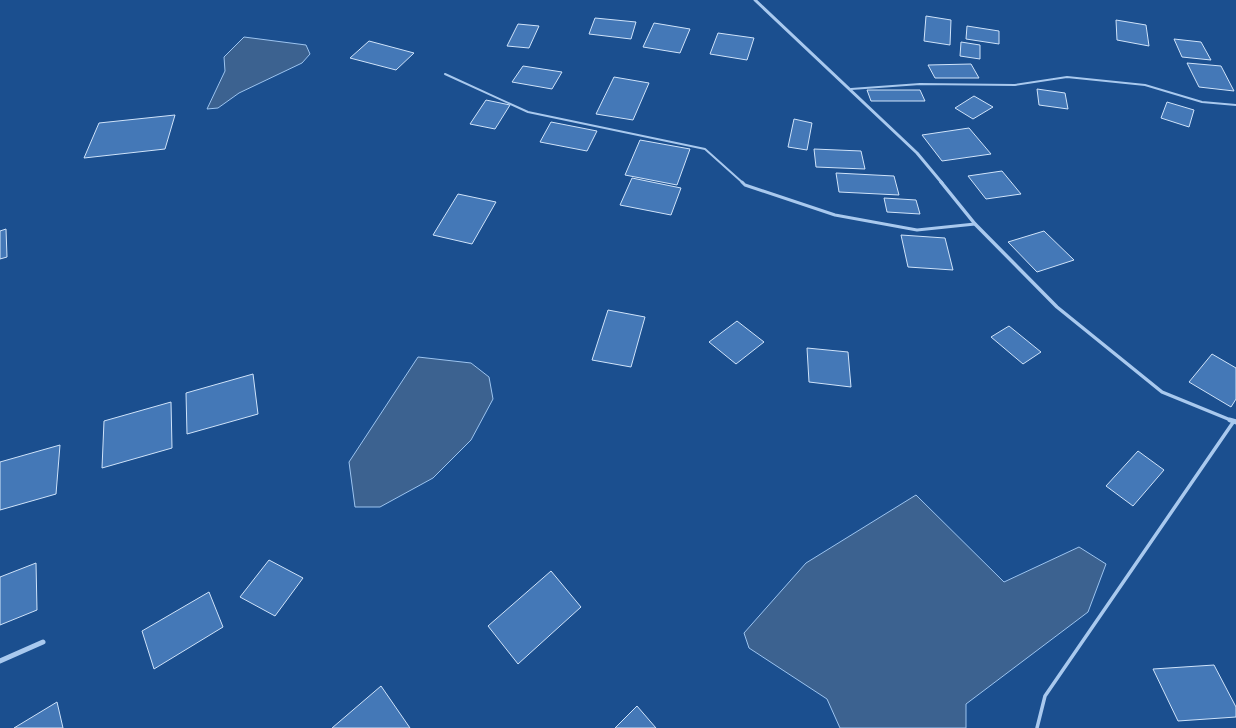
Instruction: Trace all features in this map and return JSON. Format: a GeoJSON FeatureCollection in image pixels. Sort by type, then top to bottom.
{"type":"FeatureCollection","features":[{"type":"Feature","properties":{"kind":"street"},"geometry":{"type":"LineString","coordinates":[[755,0],[851,89],[917,153],[975,224],[1057,307],[1162,392],[1235,422]]}},
{"type":"Feature","properties":{"kind":"street"},"geometry":{"type":"LineString","coordinates":[[0,661],[43,642]]}},
{"type":"Feature","properties":{"kind":"lane"},"geometry":{"type":"LineString","coordinates":[[445,74],[528,112],[705,149],[745,185],[835,215],[917,230],[975,224]]}},
{"type":"Feature","properties":{"kind":"lane"},"geometry":{"type":"LineString","coordinates":[[851,89],[920,84],[1016,85],[1067,77],[1145,85],[1202,102],[1236,105]]}},
{"type":"Feature","properties":{"kind":"lane"},"geometry":{"type":"LineString","coordinates":[[1037,728],[1046,696],[1235,422]]}},
{"type":"Feature","properties":{"kind":"water"},"geometry":{"type":"Polygon","coordinates":[[[244,37],[306,45],[310,54],[302,63],[239,93],[218,108],[207,109],[225,71],[224,57],[244,37]]]}},
{"type":"Feature","properties":{"kind":"water"},"geometry":{"type":"Polygon","coordinates":[[[418,357],[471,363],[489,377],[493,399],[471,440],[433,478],[380,507],[355,507],[349,462],[418,357]]]}},
{"type":"Feature","properties":{"kind":"water"},"geometry":{"type":"Polygon","coordinates":[[[916,495],[1004,582],[1079,547],[1106,564],[1088,612],[966,704],[966,728],[840,728],[827,699],[749,648],[744,633],[806,563],[916,495]]]}},
{"type":"Feature","properties":{"kind":"building"},"geometry":{"type":"Polygon","coordinates":[[[926,16],[951,20],[950,45],[924,41],[926,16]]]}},
{"type":"Feature","properties":{"kind":"building"},"geometry":{"type":"Polygon","coordinates":[[[595,18],[636,22],[631,39],[589,34],[595,18]]]}},
{"type":"Feature","properties":{"kind":"building"},"geometry":{"type":"Polygon","coordinates":[[[1116,20],[1146,25],[1149,46],[1117,40],[1116,20]]]}},
{"type":"Feature","properties":{"kind":"building"},"geometry":{"type":"Polygon","coordinates":[[[654,23],[690,29],[680,53],[643,47],[654,23]]]}},
{"type":"Feature","properties":{"kind":"building"},"geometry":{"type":"Polygon","coordinates":[[[518,24],[539,26],[529,48],[507,46],[518,24]]]}},
{"type":"Feature","properties":{"kind":"building"},"geometry":{"type":"Polygon","coordinates":[[[967,26],[999,31],[999,44],[966,39],[967,26]]]}},
{"type":"Feature","properties":{"kind":"building"},"geometry":{"type":"Polygon","coordinates":[[[718,33],[754,38],[747,60],[710,54],[718,33]]]}},
{"type":"Feature","properties":{"kind":"building"},"geometry":{"type":"Polygon","coordinates":[[[1174,39],[1201,42],[1211,60],[1182,57],[1174,39]]]}},
{"type":"Feature","properties":{"kind":"building"},"geometry":{"type":"Polygon","coordinates":[[[369,41],[414,53],[396,70],[350,58],[369,41]]]}},
{"type":"Feature","properties":{"kind":"building"},"geometry":{"type":"Polygon","coordinates":[[[961,42],[980,45],[980,59],[960,56],[961,42]]]}},
{"type":"Feature","properties":{"kind":"building"},"geometry":{"type":"Polygon","coordinates":[[[1187,63],[1221,66],[1234,91],[1199,87],[1187,63]]]}},
{"type":"Feature","properties":{"kind":"building"},"geometry":{"type":"Polygon","coordinates":[[[971,64],[979,78],[935,78],[928,65],[971,64]]]}},
{"type":"Feature","properties":{"kind":"building"},"geometry":{"type":"Polygon","coordinates":[[[523,66],[562,72],[552,89],[512,82],[523,66]]]}},
{"type":"Feature","properties":{"kind":"building"},"geometry":{"type":"Polygon","coordinates":[[[614,77],[649,83],[633,120],[596,114],[614,77]]]}},
{"type":"Feature","properties":{"kind":"building"},"geometry":{"type":"Polygon","coordinates":[[[1037,89],[1065,93],[1068,109],[1039,105],[1037,89]]]}},
{"type":"Feature","properties":{"kind":"building"},"geometry":{"type":"Polygon","coordinates":[[[867,90],[920,90],[925,101],[871,101],[867,90]]]}},
{"type":"Feature","properties":{"kind":"building"},"geometry":{"type":"Polygon","coordinates":[[[974,96],[993,107],[973,119],[955,108],[974,96]]]}},
{"type":"Feature","properties":{"kind":"building"},"geometry":{"type":"Polygon","coordinates":[[[486,100],[510,105],[495,129],[470,124],[486,100]]]}},
{"type":"Feature","properties":{"kind":"building"},"geometry":{"type":"Polygon","coordinates":[[[1167,102],[1194,110],[1189,127],[1161,118],[1167,102]]]}},
{"type":"Feature","properties":{"kind":"building"},"geometry":{"type":"Polygon","coordinates":[[[175,115],[165,149],[84,158],[99,123],[175,115]]]}},
{"type":"Feature","properties":{"kind":"building"},"geometry":{"type":"Polygon","coordinates":[[[794,119],[812,123],[807,150],[788,147],[794,119]]]}},
{"type":"Feature","properties":{"kind":"building"},"geometry":{"type":"Polygon","coordinates":[[[551,122],[597,131],[587,151],[540,142],[551,122]]]}},
{"type":"Feature","properties":{"kind":"building"},"geometry":{"type":"Polygon","coordinates":[[[969,128],[991,154],[942,161],[922,135],[969,128]]]}},
{"type":"Feature","properties":{"kind":"building"},"geometry":{"type":"Polygon","coordinates":[[[640,140],[690,149],[677,185],[625,175],[640,140]]]}},
{"type":"Feature","properties":{"kind":"building"},"geometry":{"type":"Polygon","coordinates":[[[814,149],[861,151],[865,169],[816,167],[814,149]]]}},
{"type":"Feature","properties":{"kind":"building"},"geometry":{"type":"Polygon","coordinates":[[[1002,171],[1021,194],[986,199],[968,176],[1002,171]]]}},
{"type":"Feature","properties":{"kind":"building"},"geometry":{"type":"Polygon","coordinates":[[[836,173],[894,176],[899,195],[839,192],[836,173]]]}},
{"type":"Feature","properties":{"kind":"building"},"geometry":{"type":"Polygon","coordinates":[[[632,178],[681,188],[671,215],[620,205],[632,178]]]}},
{"type":"Feature","properties":{"kind":"building"},"geometry":{"type":"Polygon","coordinates":[[[458,194],[496,202],[472,244],[433,235],[458,194]]]}},
{"type":"Feature","properties":{"kind":"building"},"geometry":{"type":"Polygon","coordinates":[[[884,198],[916,200],[920,214],[887,212],[884,198]]]}},
{"type":"Feature","properties":{"kind":"building"},"geometry":{"type":"Polygon","coordinates":[[[6,229],[7,257],[0,259],[0,231],[6,229]]]}},
{"type":"Feature","properties":{"kind":"building"},"geometry":{"type":"Polygon","coordinates":[[[1044,231],[1074,260],[1037,272],[1008,242],[1044,231]]]}},
{"type":"Feature","properties":{"kind":"building"},"geometry":{"type":"Polygon","coordinates":[[[901,235],[945,238],[953,270],[908,267],[901,235]]]}},
{"type":"Feature","properties":{"kind":"building"},"geometry":{"type":"Polygon","coordinates":[[[608,310],[645,317],[631,367],[592,360],[608,310]]]}},
{"type":"Feature","properties":{"kind":"building"},"geometry":{"type":"Polygon","coordinates":[[[737,321],[764,342],[736,364],[709,342],[737,321]]]}},
{"type":"Feature","properties":{"kind":"building"},"geometry":{"type":"Polygon","coordinates":[[[1009,326],[1041,352],[1023,364],[991,337],[1009,326]]]}},
{"type":"Feature","properties":{"kind":"building"},"geometry":{"type":"Polygon","coordinates":[[[807,348],[848,352],[851,387],[809,382],[807,348]]]}},
{"type":"Feature","properties":{"kind":"building"},"geometry":{"type":"Polygon","coordinates":[[[1212,354],[1236,368],[1236,399],[1231,407],[1189,382],[1212,354]]]}},
{"type":"Feature","properties":{"kind":"building"},"geometry":{"type":"Polygon","coordinates":[[[253,374],[258,414],[187,434],[186,393],[253,374]]]}},
{"type":"Feature","properties":{"kind":"building"},"geometry":{"type":"Polygon","coordinates":[[[171,402],[172,448],[102,468],[104,421],[171,402]]]}},
{"type":"Feature","properties":{"kind":"building"},"geometry":{"type":"Polygon","coordinates":[[[60,445],[56,494],[0,510],[0,462],[60,445]]]}},
{"type":"Feature","properties":{"kind":"building"},"geometry":{"type":"Polygon","coordinates":[[[1138,451],[1164,470],[1133,506],[1106,486],[1138,451]]]}},
{"type":"Feature","properties":{"kind":"building"},"geometry":{"type":"Polygon","coordinates":[[[269,560],[303,578],[275,616],[240,597],[269,560]]]}},
{"type":"Feature","properties":{"kind":"building"},"geometry":{"type":"Polygon","coordinates":[[[36,563],[37,610],[0,625],[0,577],[36,563]]]}},
{"type":"Feature","properties":{"kind":"building"},"geometry":{"type":"Polygon","coordinates":[[[551,571],[581,607],[518,664],[488,626],[551,571]]]}},
{"type":"Feature","properties":{"kind":"building"},"geometry":{"type":"Polygon","coordinates":[[[209,592],[223,627],[154,669],[142,631],[209,592]]]}},
{"type":"Feature","properties":{"kind":"building"},"geometry":{"type":"Polygon","coordinates":[[[1214,665],[1236,707],[1236,717],[1178,721],[1153,669],[1214,665]]]}},
{"type":"Feature","properties":{"kind":"building"},"geometry":{"type":"Polygon","coordinates":[[[381,686],[410,728],[332,728],[381,686]]]}},
{"type":"Feature","properties":{"kind":"building"},"geometry":{"type":"Polygon","coordinates":[[[57,702],[63,728],[14,728],[57,702]]]}},
{"type":"Feature","properties":{"kind":"building"},"geometry":{"type":"Polygon","coordinates":[[[637,706],[656,728],[615,728],[637,706]]]}}]}
